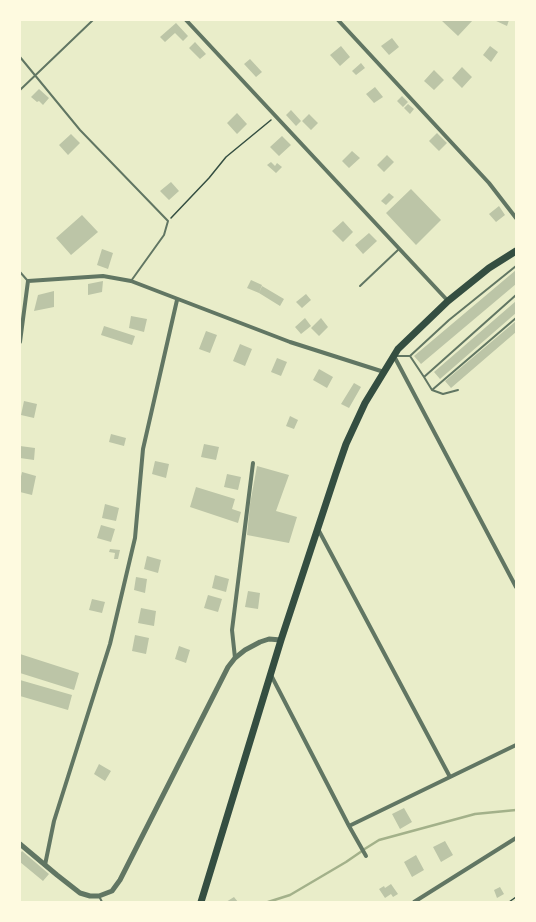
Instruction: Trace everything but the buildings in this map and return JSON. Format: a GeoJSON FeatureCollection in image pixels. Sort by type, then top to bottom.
{"type":"FeatureCollection","features":[{"type":"Feature","properties":{"kind":"main road"},"geometry":{"type":"LineString","coordinates":[[201,902],[281,640],[346,444],[365,403],[398,349],[448,301],[489,268],[516,251]]}},
{"type":"Feature","properties":{"kind":"street"},"geometry":{"type":"LineString","coordinates":[[186,20],[448,301]]}},
{"type":"Feature","properties":{"kind":"street"},"geometry":{"type":"LineString","coordinates":[[338,20],[489,183],[516,218]]}},
{"type":"Feature","properties":{"kind":"street"},"geometry":{"type":"LineString","coordinates":[[20,342],[28,281],[103,276],[131,281],[177,300],[290,342],[384,372]]}},
{"type":"Feature","properties":{"kind":"street"},"geometry":{"type":"LineString","coordinates":[[45,865],[54,821],[110,644],[135,538],[143,449],[177,300]]}},
{"type":"Feature","properties":{"kind":"street"},"geometry":{"type":"LineString","coordinates":[[394,356],[516,587]]}},
{"type":"Feature","properties":{"kind":"street"},"geometry":{"type":"LineString","coordinates":[[235,658],[232,630],[253,464]]}},
{"type":"Feature","properties":{"kind":"street"},"geometry":{"type":"LineString","coordinates":[[318,529],[450,777]]}},
{"type":"Feature","properties":{"kind":"street"},"geometry":{"type":"LineString","coordinates":[[20,844],[80,892],[90,896],[99,896],[112,891],[120,880],[228,667],[235,658],[245,650],[260,642],[269,639],[281,640]]}},
{"type":"Feature","properties":{"kind":"street"},"geometry":{"type":"LineString","coordinates":[[271,675],[366,856]]}},
{"type":"Feature","properties":{"kind":"street"},"geometry":{"type":"LineString","coordinates":[[349,826],[516,745]]}},
{"type":"Feature","properties":{"kind":"street"},"geometry":{"type":"LineString","coordinates":[[414,902],[516,838]]}},
{"type":"Feature","properties":{"kind":"lane"},"geometry":{"type":"LineString","coordinates":[[20,90],[93,20]]}},
{"type":"Feature","properties":{"kind":"lane"},"geometry":{"type":"LineString","coordinates":[[20,57],[36,74],[80,130],[168,221],[164,235],[131,281]]}},
{"type":"Feature","properties":{"kind":"lane"},"geometry":{"type":"LineString","coordinates":[[360,286],[399,249]]}},
{"type":"Feature","properties":{"kind":"lane"},"geometry":{"type":"LineString","coordinates":[[394,356],[410,356],[449,320],[516,266]]}},
{"type":"Feature","properties":{"kind":"lane"},"geometry":{"type":"LineString","coordinates":[[20,272],[28,281]]}},
{"type":"Feature","properties":{"kind":"lane"},"geometry":{"type":"LineString","coordinates":[[424,377],[516,295]]}},
{"type":"Feature","properties":{"kind":"lane"},"geometry":{"type":"LineString","coordinates":[[432,390],[516,318]]}},
{"type":"Feature","properties":{"kind":"lane"},"geometry":{"type":"LineString","coordinates":[[410,356],[432,390],[443,394],[458,390]]}},
{"type":"Feature","properties":{"kind":"lane"},"geometry":{"type":"LineString","coordinates":[[99,896],[102,902]]}},
{"type":"Feature","properties":{"kind":"path"},"geometry":{"type":"LineString","coordinates":[[168,221],[226,158],[276,117]]}},
{"type":"Feature","properties":{"kind":"path"},"geometry":{"type":"LineString","coordinates":[[509,902],[516,897]]}},
{"type":"Feature","properties":{"kind":"waterway"},"geometry":{"type":"LineString","coordinates":[[363,850],[379,840],[475,814],[516,810]]}},
{"type":"Feature","properties":{"kind":"waterway"},"geometry":{"type":"LineString","coordinates":[[268,902],[290,895],[362,851]]}}]}
